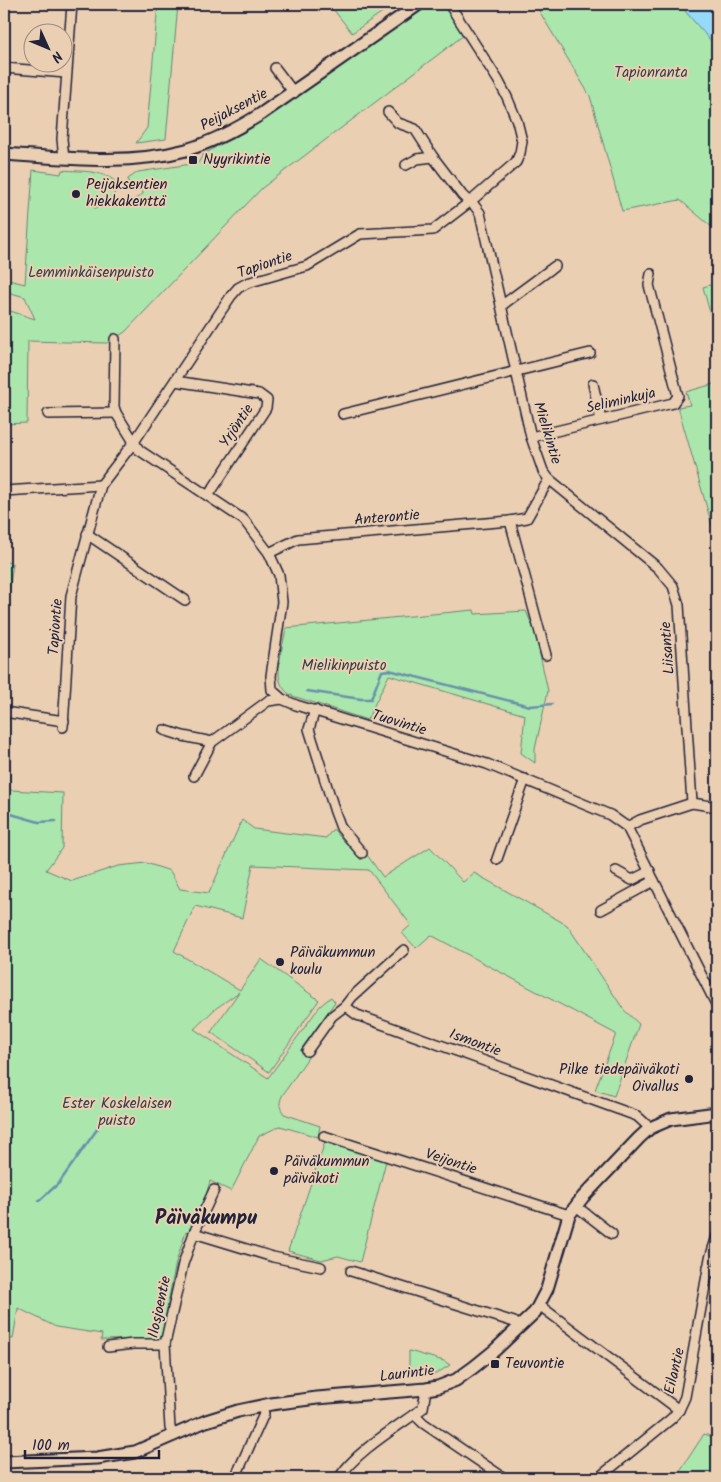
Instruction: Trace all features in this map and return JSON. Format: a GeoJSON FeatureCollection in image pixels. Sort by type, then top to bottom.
{"type":"FeatureCollection","features":[{"type":"Feature","properties":{"kind":"street"},"geometry":{"type":"LineString","coordinates":[[64,158],[62,139],[72,4]]}},
{"type":"Feature","properties":{"kind":"street","name":"Peijaksentie"},"geometry":{"type":"LineString","coordinates":[[4,154],[89,160],[148,158],[185,150],[208,142],[242,126],[294,92],[419,4]]}},
{"type":"Feature","properties":{"kind":"street","name":"Tapiontie"},"geometry":{"type":"LineString","coordinates":[[4,712],[63,724],[71,596],[101,485],[134,442],[238,288],[307,266],[360,234],[433,230],[516,162],[522,141],[517,121],[498,80],[449,4]]}},
{"type":"Feature","properties":{"kind":"street"},"geometry":{"type":"LineString","coordinates":[[4,68],[66,74]]}},
{"type":"Feature","properties":{"kind":"street"},"geometry":{"type":"LineString","coordinates":[[275,68],[294,92]]}},
{"type":"Feature","properties":{"kind":"street"},"geometry":{"type":"LineString","coordinates":[[388,112],[398,123],[416,129],[433,157],[462,195],[466,199],[471,200]]}},
{"type":"Feature","properties":{"kind":"street"},"geometry":{"type":"LineString","coordinates":[[406,164],[433,157]]}},
{"type":"Feature","properties":{"kind":"street","name":"Mielikintie"},"geometry":{"type":"LineString","coordinates":[[471,200],[480,213],[532,437],[543,471],[549,479],[527,518],[510,521]]}},
{"type":"Feature","properties":{"kind":"street"},"geometry":{"type":"LineString","coordinates":[[502,306],[555,266]]}},
{"type":"Feature","properties":{"kind":"street","name":"Seliminkuja"},"geometry":{"type":"LineString","coordinates":[[532,437],[674,403],[678,396],[649,285],[651,274]]}},
{"type":"Feature","properties":{"kind":"street"},"geometry":{"type":"LineString","coordinates":[[115,340],[114,407],[139,450],[244,520],[269,554],[279,575],[282,602],[271,676],[272,690],[282,699]]}},
{"type":"Feature","properties":{"kind":"street"},"geometry":{"type":"LineString","coordinates":[[343,414],[590,354]]}},
{"type":"Feature","properties":{"kind":"street","name":"Yrjöntie"},"geometry":{"type":"LineString","coordinates":[[175,381],[259,394],[267,400],[266,408],[208,496]]}},
{"type":"Feature","properties":{"kind":"street"},"geometry":{"type":"LineString","coordinates":[[593,384],[601,420]]}},
{"type":"Feature","properties":{"kind":"street"},"geometry":{"type":"LineString","coordinates":[[48,414],[116,413]]}},
{"type":"Feature","properties":{"kind":"street","name":"Liisantie"},"geometry":{"type":"LineString","coordinates":[[549,479],[658,568],[673,586],[679,605],[692,803]]}},
{"type":"Feature","properties":{"kind":"street"},"geometry":{"type":"LineString","coordinates":[[4,491],[101,485]]}},
{"type":"Feature","properties":{"kind":"street"},"geometry":{"type":"LineString","coordinates":[[510,521],[546,655]]}},
{"type":"Feature","properties":{"kind":"street","name":"Anterontie"},"geometry":{"type":"LineString","coordinates":[[269,554],[298,539],[510,521]]}},
{"type":"Feature","properties":{"kind":"street"},"geometry":{"type":"LineString","coordinates":[[88,534],[186,600]]}},
{"type":"Feature","properties":{"kind":"street"},"geometry":{"type":"LineString","coordinates":[[194,776],[212,742],[268,701],[282,699]]}},
{"type":"Feature","properties":{"kind":"street","name":"Tuovintie"},"geometry":{"type":"LineString","coordinates":[[282,699],[487,764],[610,815],[627,828],[717,1006]]}},
{"type":"Feature","properties":{"kind":"street"},"geometry":{"type":"LineString","coordinates":[[315,710],[309,729],[335,812],[341,828],[362,853]]}},
{"type":"Feature","properties":{"kind":"street"},"geometry":{"type":"LineString","coordinates":[[164,730],[212,742]]}},
{"type":"Feature","properties":{"kind":"street"},"geometry":{"type":"LineString","coordinates":[[497,859],[525,779]]}},
{"type":"Feature","properties":{"kind":"street"},"geometry":{"type":"LineString","coordinates":[[627,828],[640,820],[692,803],[717,807]]}},
{"type":"Feature","properties":{"kind":"street"},"geometry":{"type":"LineString","coordinates":[[616,871],[632,880],[650,871]]}},
{"type":"Feature","properties":{"kind":"street"},"geometry":{"type":"LineString","coordinates":[[601,910],[654,881]]}},
{"type":"Feature","properties":{"kind":"street"},"geometry":{"type":"LineString","coordinates":[[307,1051],[332,1016],[404,950]]}},
{"type":"Feature","properties":{"kind":"street","name":"Ismontie"},"geometry":{"type":"LineString","coordinates":[[345,1006],[357,1015],[637,1116],[650,1128]]}},
{"type":"Feature","properties":{"kind":"street","name":"Laurintie"},"geometry":{"type":"LineString","coordinates":[[4,1462],[97,1458],[135,1452],[206,1421],[238,1411],[317,1398],[426,1389],[438,1387],[456,1380],[495,1350],[535,1312],[547,1289],[573,1210],[599,1179],[650,1128],[671,1119],[717,1113]]}},
{"type":"Feature","properties":{"kind":"street","name":"Veijontie"},"geometry":{"type":"LineString","coordinates":[[324,1136],[573,1210]]}},
{"type":"Feature","properties":{"kind":"street","name":"Ilosjoentie"},"geometry":{"type":"LineString","coordinates":[[174,1436],[170,1428],[165,1344],[183,1264],[194,1233],[214,1190]]}},
{"type":"Feature","properties":{"kind":"street"},"geometry":{"type":"LineString","coordinates":[[573,1210],[612,1234]]}},
{"type":"Feature","properties":{"kind":"street"},"geometry":{"type":"LineString","coordinates":[[194,1233],[273,1257],[321,1267]]}},
{"type":"Feature","properties":{"kind":"street","name":"Eilantie"},"geometry":{"type":"LineString","coordinates":[[600,1477],[671,1419],[685,1397],[708,1267],[717,1236]]}},
{"type":"Feature","properties":{"kind":"street"},"geometry":{"type":"LineString","coordinates":[[708,1267],[717,1274]]}},
{"type":"Feature","properties":{"kind":"street"},"geometry":{"type":"LineString","coordinates":[[351,1271],[514,1322],[520,1327]]}},
{"type":"Feature","properties":{"kind":"street"},"geometry":{"type":"LineString","coordinates":[[539,1305],[678,1410]]}},
{"type":"Feature","properties":{"kind":"street"},"geometry":{"type":"LineString","coordinates":[[108,1347],[133,1344],[165,1344]]}},
{"type":"Feature","properties":{"kind":"street"},"geometry":{"type":"LineString","coordinates":[[339,1478],[344,1470],[368,1448],[422,1408],[426,1389]]}},
{"type":"Feature","properties":{"kind":"street"},"geometry":{"type":"LineString","coordinates":[[235,1478],[264,1414],[262,1406]]}},
{"type":"Feature","properties":{"kind":"street"},"geometry":{"type":"LineString","coordinates":[[414,1414],[422,1424],[504,1478]]}},
{"type":"Feature","properties":{"kind":"green space"},"geometry":{"type":"Polygon","coordinates":[[[158,4],[178,4],[166,139],[136,143],[147,128],[158,4]]]}},
{"type":"Feature","properties":{"kind":"green space"},"geometry":{"type":"Polygon","coordinates":[[[329,4],[394,4],[352,33],[329,4]]]}},
{"type":"Feature","properties":{"kind":"green space","name":"Lemminkäisenpuisto"},"geometry":{"type":"Polygon","coordinates":[[[430,4],[443,4],[464,35],[262,188],[125,332],[107,343],[28,341],[27,423],[4,424],[4,309],[35,319],[25,297],[4,291],[4,279],[25,284],[33,170],[61,174],[62,170],[86,171],[107,176],[120,185],[108,203],[95,203],[94,208],[129,203],[143,194],[141,185],[129,184],[128,179],[138,172],[198,163],[203,155],[296,97],[430,4]]]}},
{"type":"Feature","properties":{"kind":"green space","name":"Tapionranta"},"geometry":{"type":"Polygon","coordinates":[[[535,4],[679,4],[717,48],[717,245],[713,228],[680,200],[622,211],[590,96],[535,4]]]}},
{"type":"Feature","properties":{"kind":"green space"},"geometry":{"type":"Polygon","coordinates":[[[717,283],[717,339],[703,287],[717,283]]]}},
{"type":"Feature","properties":{"kind":"green space"},"geometry":{"type":"Polygon","coordinates":[[[717,383],[717,543],[678,407],[690,405],[686,392],[717,383]]]}},
{"type":"Feature","properties":{"kind":"green space"},"geometry":{"type":"Polygon","coordinates":[[[4,561],[13,564],[4,624],[4,561]]]}},
{"type":"Feature","properties":{"kind":"green space","name":"Mielikinpuisto"},"geometry":{"type":"Polygon","coordinates":[[[474,610],[475,614],[526,611],[535,632],[548,691],[535,749],[535,763],[521,753],[525,715],[389,675],[367,720],[293,696],[281,684],[279,675],[280,662],[286,628],[474,610]]]}},
{"type":"Feature","properties":{"kind":"green space","name":"Ester Koskelaisen puisto"},"geometry":{"type":"Polygon","coordinates":[[[4,716],[9,717],[10,790],[63,793],[62,848],[46,870],[72,881],[118,866],[146,863],[170,871],[180,889],[209,893],[242,820],[254,829],[326,838],[333,829],[361,860],[367,855],[383,877],[430,847],[463,882],[474,873],[567,925],[624,1010],[639,1024],[614,1096],[595,1090],[616,1034],[431,935],[416,948],[402,933],[411,925],[369,870],[253,865],[242,918],[195,906],[174,951],[240,990],[261,959],[319,1000],[269,1072],[211,1032],[239,992],[215,1009],[194,1029],[268,1078],[320,1006],[331,997],[335,1002],[300,1051],[309,1056],[282,1096],[280,1103],[284,1114],[320,1126],[318,1137],[280,1126],[259,1136],[231,1191],[210,1181],[201,1214],[191,1232],[186,1231],[176,1262],[162,1334],[159,1339],[101,1340],[102,1334],[56,1327],[18,1308],[13,1339],[4,1338],[4,716]]]}},
{"type":"Feature","properties":{"kind":"green space"},"geometry":{"type":"Polygon","coordinates":[[[326,1139],[387,1157],[360,1262],[338,1256],[321,1260],[288,1251],[326,1139]]]}},
{"type":"Feature","properties":{"kind":"green space"},"geometry":{"type":"Polygon","coordinates":[[[409,1351],[444,1361],[450,1365],[436,1374],[409,1375],[409,1351]]]}},
{"type":"Feature","properties":{"kind":"green space"},"geometry":{"type":"Polygon","coordinates":[[[704,1434],[717,1438],[717,1478],[686,1478],[678,1474],[704,1434]]]}},
{"type":"Feature","properties":{"kind":"water"},"geometry":{"type":"Polygon","coordinates":[[[679,4],[717,4],[717,48],[679,4]]]}},
{"type":"Feature","properties":{"kind":"waterway"},"geometry":{"type":"LineString","coordinates":[[307,691],[371,699],[382,671],[389,670],[530,706],[552,704]]}},
{"type":"Feature","properties":{"kind":"waterway"},"geometry":{"type":"LineString","coordinates":[[4,812],[39,822],[56,821]]}},
{"type":"Feature","properties":{"kind":"waterway"},"geometry":{"type":"LineString","coordinates":[[39,1201],[59,1183],[98,1128]]}},
{"type":"Feature","properties":{"kind":"place","name":"Nyyrikintie"},"geometry":{"type":"Point","coordinates":[193,160]}},
{"type":"Feature","properties":{"kind":"place","name":"Peijaksentien hiekkakenttä"},"geometry":{"type":"Point","coordinates":[76,194]}},
{"type":"Feature","properties":{"kind":"place","name":"Päiväkummun koulu"},"geometry":{"type":"Point","coordinates":[280,962]}},
{"type":"Feature","properties":{"kind":"place","name":"Pilke tiedepäiväkoti Oivallus"},"geometry":{"type":"Point","coordinates":[689,1079]}},
{"type":"Feature","properties":{"kind":"place","name":"Päiväkummun päiväkoti"},"geometry":{"type":"Point","coordinates":[274,1171]}},
{"type":"Feature","properties":{"kind":"place","name":"Teuvontie"},"geometry":{"type":"Point","coordinates":[495,1364]}},
{"type":"Feature","properties":{"kind":"district","name":"Päiväkumpu"},"geometry":{"type":"Point","coordinates":[206,1219]}}]}
